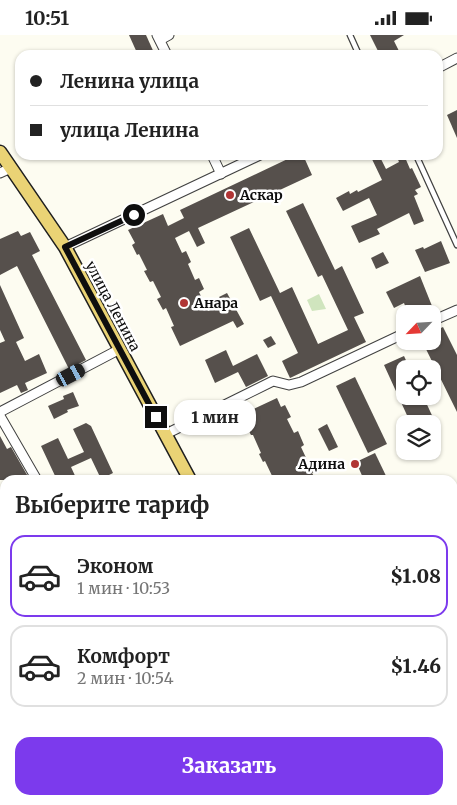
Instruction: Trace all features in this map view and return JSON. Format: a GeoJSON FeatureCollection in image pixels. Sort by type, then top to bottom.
{"type":"FeatureCollection","features":[{"type":"Feature","properties":{"kind":"main road","name":"улица Ленина"},"geometry":{"type":"LineString","coordinates":[[0,152],[5,171],[65,247],[187,475]]}},
{"type":"Feature","properties":{"kind":"street"},"geometry":{"type":"LineString","coordinates":[[164,50],[159,37],[169,35]]}},
{"type":"Feature","properties":{"kind":"street"},"geometry":{"type":"LineString","coordinates":[[443,65],[457,58]]}},
{"type":"Feature","properties":{"kind":"street"},"geometry":{"type":"LineString","coordinates":[[214,160],[221,174]]}},
{"type":"Feature","properties":{"kind":"street"},"geometry":{"type":"LineString","coordinates":[[65,247],[250,160]]}},
{"type":"Feature","properties":{"kind":"street"},"geometry":{"type":"LineString","coordinates":[[441,317],[457,310]]}},
{"type":"Feature","properties":{"kind":"street"},"geometry":{"type":"LineString","coordinates":[[166,434],[274,381],[289,385],[301,382],[396,337]]}},
{"type":"Feature","properties":{"kind":"street"},"geometry":{"type":"LineString","coordinates":[[34,475],[0,414],[120,349]]}},
{"type":"Feature","properties":{"kind":"lane"},"geometry":{"type":"LineString","coordinates":[[350,35],[357,50]]}},
{"type":"Feature","properties":{"kind":"lane"},"geometry":{"type":"LineString","coordinates":[[418,160],[457,245]]}},
{"type":"Feature","properties":{"kind":"green space"},"geometry":{"type":"Polygon","coordinates":[[[319,294],[326,309],[312,311],[307,300],[319,294]]]}},
{"type":"Feature","properties":{"kind":"building"},"geometry":{"type":"Polygon","coordinates":[[[129,35],[146,35],[153,50],[136,50],[129,35]]]}},
{"type":"Feature","properties":{"kind":"building"},"geometry":{"type":"Polygon","coordinates":[[[370,35],[404,35],[394,41],[398,50],[378,50],[370,35]]]}},
{"type":"Feature","properties":{"kind":"building"},"geometry":{"type":"Polygon","coordinates":[[[457,110],[457,138],[447,115],[457,110]]]}},
{"type":"Feature","properties":{"kind":"building"},"geometry":{"type":"Polygon","coordinates":[[[285,160],[305,160],[312,175],[198,228],[205,243],[197,247],[189,231],[175,238],[182,253],[186,251],[191,262],[188,264],[195,280],[199,278],[204,289],[199,292],[208,311],[222,305],[219,297],[227,293],[244,324],[237,328],[233,321],[180,346],[171,327],[174,326],[166,308],[163,310],[157,299],[161,297],[153,281],[150,282],[144,271],[147,270],[132,245],[135,243],[128,230],[163,214],[168,226],[184,218],[180,210],[285,160]]]}},
{"type":"Feature","properties":{"kind":"building"},"geometry":{"type":"Polygon","coordinates":[[[372,160],[382,160],[386,169],[399,162],[398,160],[406,160],[421,187],[415,190],[418,194],[414,196],[424,221],[414,225],[409,213],[377,229],[380,234],[359,243],[351,226],[377,215],[369,198],[343,211],[336,198],[349,191],[350,194],[357,190],[358,192],[382,180],[372,160]]]}},
{"type":"Feature","properties":{"kind":"building"},"geometry":{"type":"Polygon","coordinates":[[[303,203],[335,270],[342,266],[364,313],[354,317],[366,342],[290,378],[282,361],[298,353],[271,296],[260,301],[230,237],[249,228],[280,293],[292,287],[318,344],[348,330],[322,275],[318,277],[286,211],[303,203]]]}},
{"type":"Feature","properties":{"kind":"building"},"geometry":{"type":"Polygon","coordinates":[[[18,231],[21,236],[30,232],[40,251],[32,255],[86,360],[69,369],[17,266],[0,275],[0,239],[18,231]]]}},
{"type":"Feature","properties":{"kind":"building"},"geometry":{"type":"Polygon","coordinates":[[[441,241],[450,263],[425,272],[415,250],[423,247],[424,249],[441,241]]]}},
{"type":"Feature","properties":{"kind":"building"},"geometry":{"type":"Polygon","coordinates":[[[383,252],[389,263],[376,269],[371,258],[383,252]]]}},
{"type":"Feature","properties":{"kind":"building"},"geometry":{"type":"Polygon","coordinates":[[[420,276],[432,305],[405,305],[404,303],[396,305],[394,308],[386,292],[420,276]]]}},
{"type":"Feature","properties":{"kind":"building"},"geometry":{"type":"Polygon","coordinates":[[[0,285],[24,338],[16,342],[25,361],[39,354],[47,373],[25,383],[28,390],[21,393],[17,385],[0,393],[0,343],[5,341],[0,330],[0,285]]]}},
{"type":"Feature","properties":{"kind":"building"},"geometry":{"type":"Polygon","coordinates":[[[443,327],[457,355],[457,412],[441,380],[441,360],[431,360],[426,350],[441,350],[441,328],[443,327]]]}},
{"type":"Feature","properties":{"kind":"building"},"geometry":{"type":"Polygon","coordinates":[[[271,336],[276,344],[268,348],[263,340],[271,336]]]}},
{"type":"Feature","properties":{"kind":"building"},"geometry":{"type":"Polygon","coordinates":[[[226,350],[233,366],[257,354],[268,376],[246,387],[238,372],[215,383],[205,360],[226,350]]]}},
{"type":"Feature","properties":{"kind":"building"},"geometry":{"type":"Polygon","coordinates":[[[404,356],[406,360],[396,360],[396,391],[384,365],[404,356]]]}},
{"type":"Feature","properties":{"kind":"building"},"geometry":{"type":"Polygon","coordinates":[[[355,377],[387,444],[368,453],[336,386],[355,377]]]}},
{"type":"Feature","properties":{"kind":"building"},"geometry":{"type":"Polygon","coordinates":[[[73,392],[79,406],[67,410],[68,412],[54,419],[48,406],[64,399],[63,396],[73,392]]]}},
{"type":"Feature","properties":{"kind":"building"},"geometry":{"type":"Polygon","coordinates":[[[277,398],[281,407],[285,405],[291,417],[287,419],[294,433],[298,431],[304,445],[301,447],[308,462],[311,461],[316,471],[312,473],[313,475],[272,475],[265,461],[263,462],[259,454],[261,453],[253,435],[251,435],[246,426],[248,425],[243,414],[277,398]]]}},
{"type":"Feature","properties":{"kind":"building"},"geometry":{"type":"Polygon","coordinates":[[[402,405],[427,405],[432,415],[407,415],[402,405]]]}},
{"type":"Feature","properties":{"kind":"building"},"geometry":{"type":"Polygon","coordinates":[[[86,423],[91,426],[113,473],[99,475],[91,458],[71,467],[75,475],[55,475],[41,446],[58,438],[68,459],[84,452],[73,429],[86,423]]]}},
{"type":"Feature","properties":{"kind":"building"},"geometry":{"type":"Polygon","coordinates":[[[327,424],[338,447],[329,451],[318,429],[327,424]]]}},
{"type":"Feature","properties":{"kind":"building"},"geometry":{"type":"Polygon","coordinates":[[[0,436],[7,449],[11,447],[27,475],[0,475],[0,436]]]}},
{"type":"Feature","properties":{"kind":"building"},"geometry":{"type":"Polygon","coordinates":[[[375,453],[386,475],[362,475],[356,462],[375,453]]]}},
{"type":"Feature","properties":{"kind":"place","name":"Аскар"},"geometry":{"type":"Point","coordinates":[230,195]}},
{"type":"Feature","properties":{"kind":"place","name":"Анара"},"geometry":{"type":"Point","coordinates":[184,303]}},
{"type":"Feature","properties":{"kind":"place","name":"Адина"},"geometry":{"type":"Point","coordinates":[355,464]}},
{"type":"Feature","properties":{"kind":"route"},"geometry":{"type":"LineString","coordinates":[[134,215],[65,247],[156,417]]}}]}
